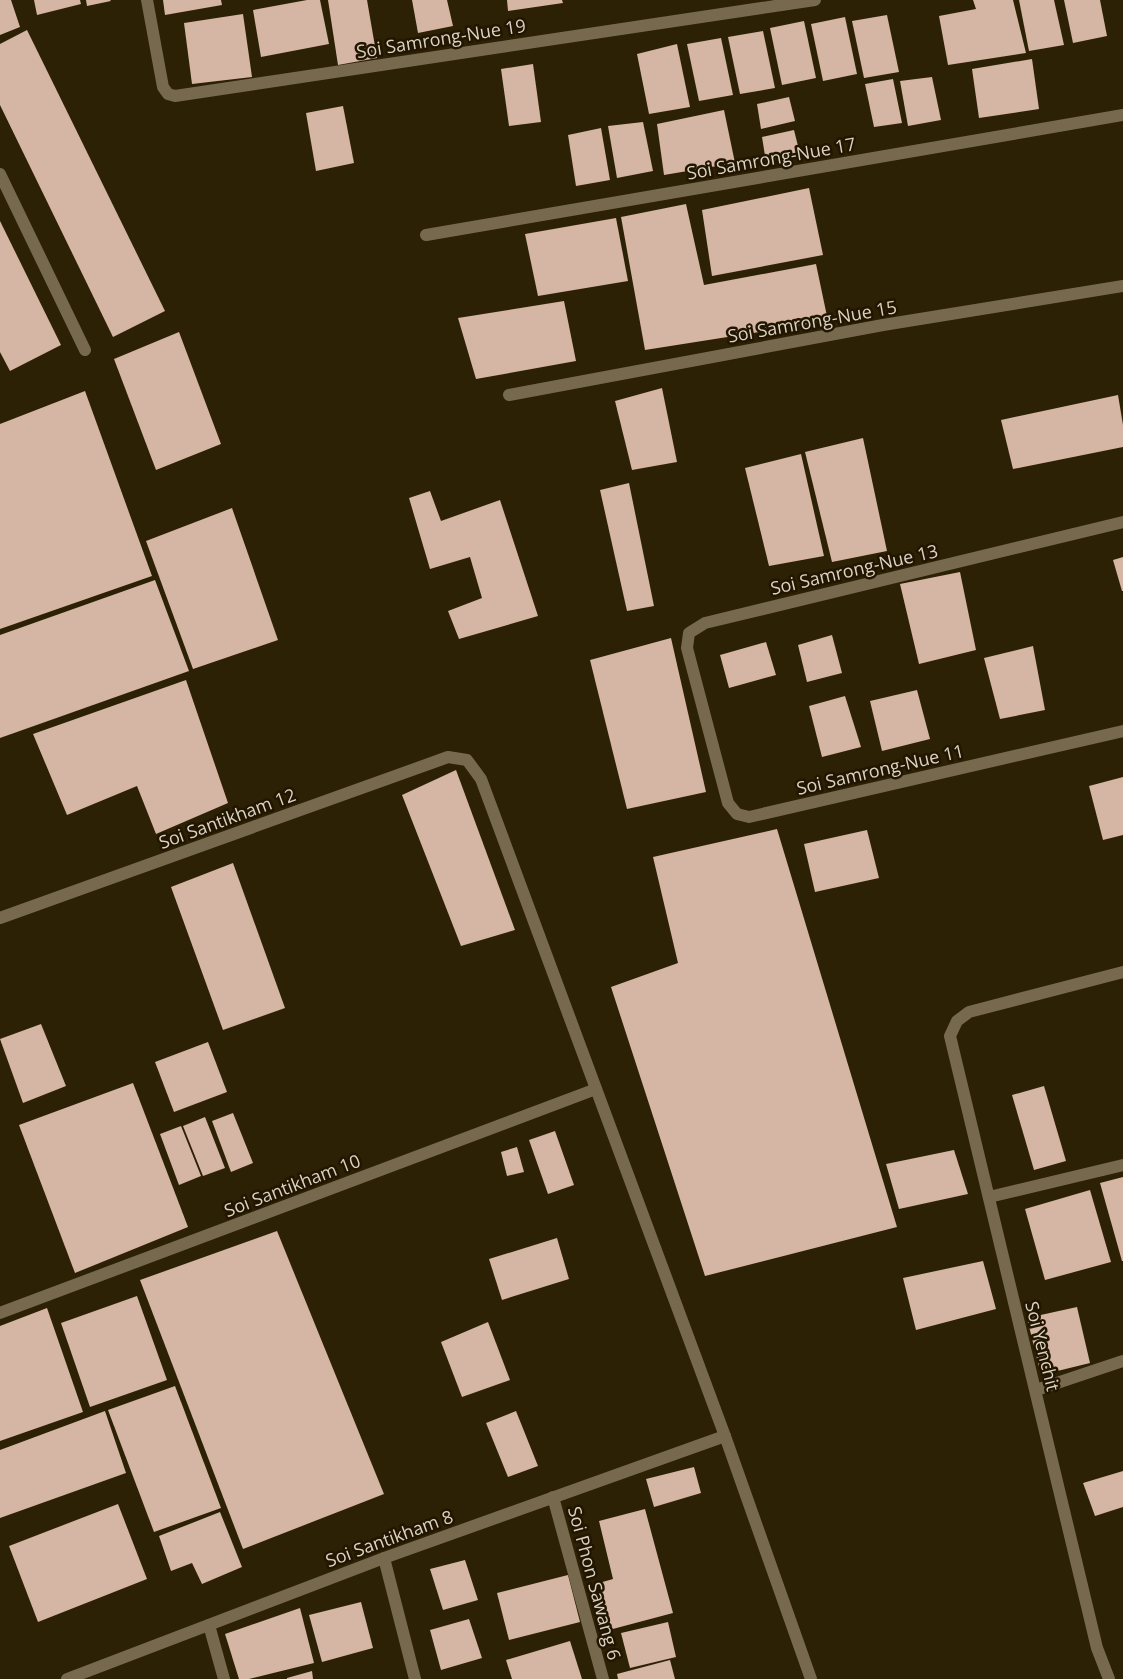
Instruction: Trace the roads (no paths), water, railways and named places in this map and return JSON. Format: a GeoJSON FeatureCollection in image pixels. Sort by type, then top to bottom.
{"type":"FeatureCollection","features":[{"type":"Feature","properties":{"kind":"street","name":"Soi Samrong-Nue 19"},"geometry":{"type":"LineString","coordinates":[[147,0],[163,87],[168,94],[175,96],[815,0]]}},
{"type":"Feature","properties":{"kind":"street","name":"Soi Samrong-Nue 17"},"geometry":{"type":"LineString","coordinates":[[426,235],[1123,115]]}},
{"type":"Feature","properties":{"kind":"street"},"geometry":{"type":"LineString","coordinates":[[0,174],[85,350]]}},
{"type":"Feature","properties":{"kind":"street","name":"Soi Samrong-Nue 15"},"geometry":{"type":"LineString","coordinates":[[509,396],[883,325],[1123,286]]}},
{"type":"Feature","properties":{"kind":"street","name":"Soi Samrong-Nue 13"},"geometry":{"type":"LineString","coordinates":[[707,726],[687,648],[689,633],[705,623],[1123,522]]}},
{"type":"Feature","properties":{"kind":"street","name":"Soi Samrong-Nue 11"},"geometry":{"type":"LineString","coordinates":[[707,726],[728,803],[737,814],[749,817],[1123,732]]}},
{"type":"Feature","properties":{"kind":"street","name":"Soi Santikham 12"},"geometry":{"type":"LineString","coordinates":[[0,918],[448,757],[467,760],[481,779],[596,1089]]}},
{"type":"Feature","properties":{"kind":"street","name":"Soi Yenchit"},"geometry":{"type":"LineString","coordinates":[[1109,1679],[1098,1648],[950,1036],[957,1021],[969,1012],[1123,972]]}},
{"type":"Feature","properties":{"kind":"street"},"geometry":{"type":"LineString","coordinates":[[596,1089],[725,1436],[811,1679]]}},
{"type":"Feature","properties":{"kind":"street","name":"Soi Santikham 10"},"geometry":{"type":"LineString","coordinates":[[0,1313],[596,1089]]}},
{"type":"Feature","properties":{"kind":"street"},"geometry":{"type":"LineString","coordinates":[[989,1197],[1123,1165]]}},
{"type":"Feature","properties":{"kind":"street"},"geometry":{"type":"LineString","coordinates":[[1036,1390],[1123,1362]]}},
{"type":"Feature","properties":{"kind":"street","name":"Soi Santikham 8"},"geometry":{"type":"LineString","coordinates":[[67,1679],[384,1558],[725,1436]]}},
{"type":"Feature","properties":{"kind":"street","name":"Soi Phon Sawang 6"},"geometry":{"type":"LineString","coordinates":[[553,1497],[603,1679]]}},
{"type":"Feature","properties":{"kind":"street"},"geometry":{"type":"LineString","coordinates":[[384,1558],[415,1679]]}},
{"type":"Feature","properties":{"kind":"street"},"geometry":{"type":"LineString","coordinates":[[209,1625],[224,1679]]}}]}
